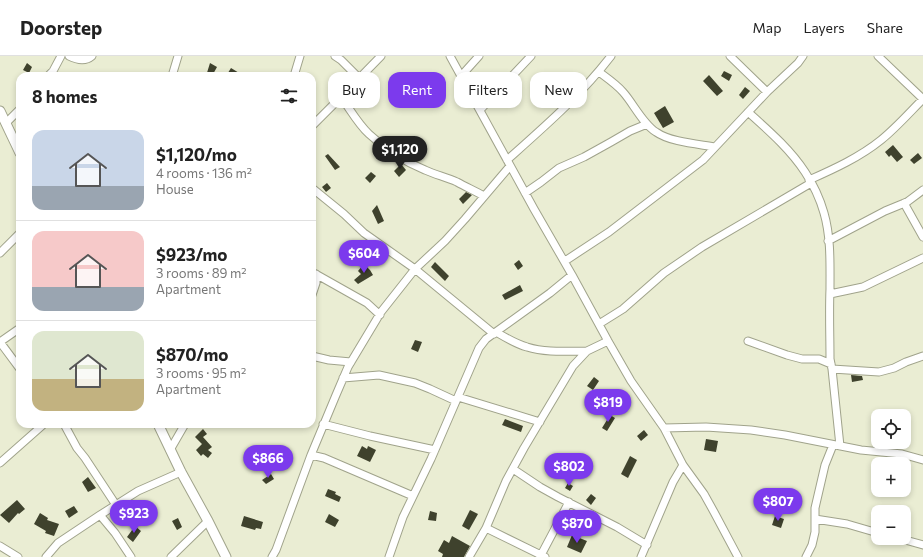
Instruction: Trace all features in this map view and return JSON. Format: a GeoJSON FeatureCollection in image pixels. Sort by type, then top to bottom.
{"type":"FeatureCollection","features":[{"type":"Feature","properties":{"kind":"street"},"geometry":{"type":"LineString","coordinates":[[52,72],[61,56]]}},
{"type":"Feature","properties":{"kind":"street"},"geometry":{"type":"LineString","coordinates":[[69,56],[81,60],[88,60],[92,56]]}},
{"type":"Feature","properties":{"kind":"street"},"geometry":{"type":"LineString","coordinates":[[173,72],[178,56]]}},
{"type":"Feature","properties":{"kind":"street"},"geometry":{"type":"LineString","coordinates":[[291,56],[299,58],[295,72]]}},
{"type":"Feature","properties":{"kind":"street"},"geometry":{"type":"LineString","coordinates":[[335,56],[353,72]]}},
{"type":"Feature","properties":{"kind":"street"},"geometry":{"type":"LineString","coordinates":[[365,72],[381,56]]}},
{"type":"Feature","properties":{"kind":"street"},"geometry":{"type":"LineString","coordinates":[[450,56],[459,72]]}},
{"type":"Feature","properties":{"kind":"street"},"geometry":{"type":"LineString","coordinates":[[465,72],[479,56]]}},
{"type":"Feature","properties":{"kind":"street"},"geometry":{"type":"LineString","coordinates":[[531,56],[480,110],[608,341],[632,382],[664,428],[683,465],[707,500],[738,557]]}},
{"type":"Feature","properties":{"kind":"street"},"geometry":{"type":"LineString","coordinates":[[272,557],[276,550],[323,424],[343,378],[351,362],[380,315],[415,269],[445,241],[465,219],[508,163],[583,89],[599,72],[611,56]]}},
{"type":"Feature","properties":{"kind":"street"},"geometry":{"type":"LineString","coordinates":[[730,56],[767,92]]}},
{"type":"Feature","properties":{"kind":"street"},"geometry":{"type":"LineString","coordinates":[[565,261],[609,232],[703,160],[767,92],[798,63],[803,56]]}},
{"type":"Feature","properties":{"kind":"street"},"geometry":{"type":"LineString","coordinates":[[599,324],[623,308],[664,273],[702,247],[810,182],[855,158],[881,140],[923,99],[878,56]]}},
{"type":"Feature","properties":{"kind":"street"},"geometry":{"type":"LineString","coordinates":[[599,72],[613,82],[622,91],[647,124],[656,132],[664,137],[715,147]]}},
{"type":"Feature","properties":{"kind":"street"},"geometry":{"type":"LineString","coordinates":[[316,122],[331,108]]}},
{"type":"Feature","properties":{"kind":"street"},"geometry":{"type":"LineString","coordinates":[[349,108],[368,133],[404,160],[457,182],[484,196]]}},
{"type":"Feature","properties":{"kind":"street"},"geometry":{"type":"LineString","coordinates":[[748,112],[788,151],[805,172],[817,194],[824,214],[828,241],[830,359],[832,367],[837,445],[825,465],[815,508],[815,532],[812,545],[806,557]]}},
{"type":"Feature","properties":{"kind":"street"},"geometry":{"type":"LineString","coordinates":[[0,113],[16,144]]}},
{"type":"Feature","properties":{"kind":"street"},"geometry":{"type":"LineString","coordinates":[[6,123],[16,113]]}},
{"type":"Feature","properties":{"kind":"street"},"geometry":{"type":"LineString","coordinates":[[525,193],[559,168],[584,157],[630,131],[647,124]]}},
{"type":"Feature","properties":{"kind":"street"},"geometry":{"type":"LineString","coordinates":[[828,241],[885,211],[904,203],[923,190]]}},
{"type":"Feature","properties":{"kind":"street"},"geometry":{"type":"LineString","coordinates":[[316,191],[344,214],[364,233],[415,269],[495,333],[528,347],[550,351],[586,351],[608,341]]}},
{"type":"Feature","properties":{"kind":"street"},"geometry":{"type":"LineString","coordinates":[[904,203],[923,237]]}},
{"type":"Feature","properties":{"kind":"street"},"geometry":{"type":"LineString","coordinates":[[0,253],[16,237]]}},
{"type":"Feature","properties":{"kind":"street"},"geometry":{"type":"LineString","coordinates":[[830,294],[864,287],[923,258]]}},
{"type":"Feature","properties":{"kind":"street"},"geometry":{"type":"LineString","coordinates":[[316,274],[367,303],[380,315]]}},
{"type":"Feature","properties":{"kind":"street"},"geometry":{"type":"LineString","coordinates":[[389,557],[413,496],[435,450],[479,348],[486,339],[550,293],[572,275]]}},
{"type":"Feature","properties":{"kind":"street"},"geometry":{"type":"LineString","coordinates":[[16,331],[0,342],[16,364]]}},
{"type":"Feature","properties":{"kind":"street"},"geometry":{"type":"LineString","coordinates":[[748,341],[802,359],[819,359],[832,367],[879,372],[894,368],[923,356]]}},
{"type":"Feature","properties":{"kind":"street"},"geometry":{"type":"LineString","coordinates":[[469,557],[486,528],[506,481],[524,448],[573,366],[586,351]]}},
{"type":"Feature","properties":{"kind":"street"},"geometry":{"type":"LineString","coordinates":[[316,357],[351,362]]}},
{"type":"Feature","properties":{"kind":"street"},"geometry":{"type":"LineString","coordinates":[[343,378],[372,375],[385,376],[414,383],[457,399],[495,408],[540,422]]}},
{"type":"Feature","properties":{"kind":"street"},"geometry":{"type":"LineString","coordinates":[[323,424],[435,450]]}},
{"type":"Feature","properties":{"kind":"street"},"geometry":{"type":"LineString","coordinates":[[664,428],[706,427],[751,430],[861,450],[902,454],[923,460]]}},
{"type":"Feature","properties":{"kind":"street"},"geometry":{"type":"LineString","coordinates":[[0,463],[39,428]]}},
{"type":"Feature","properties":{"kind":"street"},"geometry":{"type":"LineString","coordinates":[[66,428],[77,448],[116,505]]}},
{"type":"Feature","properties":{"kind":"street"},"geometry":{"type":"LineString","coordinates":[[160,428],[181,472],[226,557]]}},
{"type":"Feature","properties":{"kind":"street"},"geometry":{"type":"LineString","coordinates":[[170,450],[182,428]]}},
{"type":"Feature","properties":{"kind":"street"},"geometry":{"type":"LineString","coordinates":[[311,455],[324,458],[413,496]]}},
{"type":"Feature","properties":{"kind":"street"},"geometry":{"type":"LineString","coordinates":[[641,557],[673,482],[683,465]]}},
{"type":"Feature","properties":{"kind":"street"},"geometry":{"type":"LineString","coordinates":[[513,469],[540,487],[617,527],[647,545]]}},
{"type":"Feature","properties":{"kind":"street"},"geometry":{"type":"LineString","coordinates":[[46,557],[58,544],[138,491],[181,472]]}},
{"type":"Feature","properties":{"kind":"street"},"geometry":{"type":"LineString","coordinates":[[486,528],[542,556],[568,502]]}},
{"type":"Feature","properties":{"kind":"street"},"geometry":{"type":"LineString","coordinates":[[100,515],[115,533],[131,557]]}},
{"type":"Feature","properties":{"kind":"street"},"geometry":{"type":"LineString","coordinates":[[815,519],[847,524],[871,531]]}},
{"type":"Feature","properties":{"kind":"street"},"geometry":{"type":"LineString","coordinates":[[170,557],[208,521]]}},
{"type":"Feature","properties":{"kind":"street"},"geometry":{"type":"LineString","coordinates":[[911,542],[923,545]]}},
{"type":"Feature","properties":{"kind":"street"},"geometry":{"type":"LineString","coordinates":[[0,546],[18,557]]}},
{"type":"Feature","properties":{"kind":"building"},"geometry":{"type":"Polygon","coordinates":[[[27,63],[32,67],[30,72],[23,70],[27,63]]]}},
{"type":"Feature","properties":{"kind":"building"},"geometry":{"type":"Polygon","coordinates":[[[210,63],[217,67],[214,72],[207,72],[210,63]]]}},
{"type":"Feature","properties":{"kind":"building"},"geometry":{"type":"Polygon","coordinates":[[[231,68],[238,72],[228,72],[231,68]]]}},
{"type":"Feature","properties":{"kind":"building"},"geometry":{"type":"Polygon","coordinates":[[[724,71],[732,75],[729,81],[721,76],[724,71]]]}},
{"type":"Feature","properties":{"kind":"building"},"geometry":{"type":"Polygon","coordinates":[[[709,75],[723,91],[717,96],[703,81],[709,75]]]}},
{"type":"Feature","properties":{"kind":"building"},"geometry":{"type":"Polygon","coordinates":[[[745,87],[750,91],[743,99],[739,95],[745,87]]]}},
{"type":"Feature","properties":{"kind":"building"},"geometry":{"type":"Polygon","coordinates":[[[665,106],[674,122],[663,128],[654,113],[665,106]]]}},
{"type":"Feature","properties":{"kind":"building"},"geometry":{"type":"Polygon","coordinates":[[[893,145],[903,157],[897,162],[891,155],[889,157],[885,152],[893,145]]]}},
{"type":"Feature","properties":{"kind":"building"},"geometry":{"type":"Polygon","coordinates":[[[918,153],[922,158],[914,164],[910,160],[918,153]]]}},
{"type":"Feature","properties":{"kind":"building"},"geometry":{"type":"Polygon","coordinates":[[[328,154],[340,167],[335,170],[325,156],[328,154]]]}},
{"type":"Feature","properties":{"kind":"building"},"geometry":{"type":"Polygon","coordinates":[[[401,164],[406,170],[399,177],[394,171],[401,164]]]}},
{"type":"Feature","properties":{"kind":"building"},"geometry":{"type":"Polygon","coordinates":[[[371,172],[376,176],[370,183],[365,178],[371,172]]]}},
{"type":"Feature","properties":{"kind":"building"},"geometry":{"type":"Polygon","coordinates":[[[327,183],[331,188],[326,192],[322,187],[327,183]]]}},
{"type":"Feature","properties":{"kind":"building"},"geometry":{"type":"Polygon","coordinates":[[[466,192],[472,195],[463,204],[459,199],[466,192]]]}},
{"type":"Feature","properties":{"kind":"building"},"geometry":{"type":"Polygon","coordinates":[[[377,205],[384,221],[378,224],[372,211],[377,205]]]}},
{"type":"Feature","properties":{"kind":"building"},"geometry":{"type":"Polygon","coordinates":[[[519,260],[523,266],[518,270],[514,264],[519,260]]]}},
{"type":"Feature","properties":{"kind":"building"},"geometry":{"type":"Polygon","coordinates":[[[435,262],[449,276],[445,281],[431,267],[435,262]]]}},
{"type":"Feature","properties":{"kind":"building"},"geometry":{"type":"Polygon","coordinates":[[[364,264],[373,275],[358,284],[354,280],[361,274],[358,271],[364,264]]]}},
{"type":"Feature","properties":{"kind":"building"},"geometry":{"type":"Polygon","coordinates":[[[520,285],[523,291],[505,300],[502,295],[520,285]]]}},
{"type":"Feature","properties":{"kind":"building"},"geometry":{"type":"Polygon","coordinates":[[[415,340],[422,342],[418,352],[411,349],[415,340]]]}},
{"type":"Feature","properties":{"kind":"building"},"geometry":{"type":"Polygon","coordinates":[[[851,375],[862,376],[863,380],[852,382],[851,375]]]}},
{"type":"Feature","properties":{"kind":"building"},"geometry":{"type":"Polygon","coordinates":[[[594,377],[599,381],[593,390],[587,386],[594,377]]]}},
{"type":"Feature","properties":{"kind":"building"},"geometry":{"type":"Polygon","coordinates":[[[610,415],[615,418],[607,431],[602,428],[610,415]]]}},
{"type":"Feature","properties":{"kind":"building"},"geometry":{"type":"Polygon","coordinates":[[[505,419],[523,426],[521,432],[502,425],[505,419]]]}},
{"type":"Feature","properties":{"kind":"building"},"geometry":{"type":"Polygon","coordinates":[[[203,429],[207,434],[203,437],[212,447],[208,450],[212,453],[208,458],[203,454],[201,456],[196,450],[202,444],[195,437],[203,429]]]}},
{"type":"Feature","properties":{"kind":"building"},"geometry":{"type":"Polygon","coordinates":[[[644,430],[648,435],[641,441],[637,436],[644,430]]]}},
{"type":"Feature","properties":{"kind":"building"},"geometry":{"type":"Polygon","coordinates":[[[706,439],[718,441],[716,452],[704,450],[706,439]]]}},
{"type":"Feature","properties":{"kind":"building"},"geometry":{"type":"Polygon","coordinates":[[[362,446],[367,449],[368,446],[376,450],[370,462],[357,456],[362,446]]]}},
{"type":"Feature","properties":{"kind":"building"},"geometry":{"type":"Polygon","coordinates":[[[279,447],[283,451],[277,458],[272,455],[279,447]]]}},
{"type":"Feature","properties":{"kind":"building"},"geometry":{"type":"Polygon","coordinates":[[[630,456],[637,460],[628,478],[621,474],[630,456]]]}},
{"type":"Feature","properties":{"kind":"building"},"geometry":{"type":"Polygon","coordinates":[[[280,457],[291,464],[287,469],[277,462],[280,457]]]}},
{"type":"Feature","properties":{"kind":"building"},"geometry":{"type":"Polygon","coordinates":[[[271,474],[274,479],[266,484],[262,480],[271,474]]]}},
{"type":"Feature","properties":{"kind":"building"},"geometry":{"type":"Polygon","coordinates":[[[88,477],[96,488],[88,492],[82,482],[88,477]]]}},
{"type":"Feature","properties":{"kind":"building"},"geometry":{"type":"Polygon","coordinates":[[[568,483],[573,486],[570,491],[565,488],[568,483]]]}},
{"type":"Feature","properties":{"kind":"building"},"geometry":{"type":"Polygon","coordinates":[[[328,489],[336,492],[335,494],[341,497],[339,502],[325,496],[328,489]]]}},
{"type":"Feature","properties":{"kind":"building"},"geometry":{"type":"Polygon","coordinates":[[[591,494],[596,498],[591,505],[586,500],[591,494]]]}},
{"type":"Feature","properties":{"kind":"building"},"geometry":{"type":"Polygon","coordinates":[[[17,500],[25,509],[19,514],[18,513],[9,523],[0,515],[17,500]]]}},
{"type":"Feature","properties":{"kind":"building"},"geometry":{"type":"Polygon","coordinates":[[[74,506],[78,512],[69,518],[65,511],[74,506]]]}},
{"type":"Feature","properties":{"kind":"building"},"geometry":{"type":"Polygon","coordinates":[[[470,510],[478,514],[469,530],[462,526],[470,510]]]}},
{"type":"Feature","properties":{"kind":"building"},"geometry":{"type":"Polygon","coordinates":[[[430,511],[437,513],[436,521],[428,520],[430,511]]]}},
{"type":"Feature","properties":{"kind":"building"},"geometry":{"type":"Polygon","coordinates":[[[40,513],[48,518],[47,520],[59,524],[54,536],[45,533],[46,531],[34,524],[40,513]]]}},
{"type":"Feature","properties":{"kind":"building"},"geometry":{"type":"Polygon","coordinates":[[[329,514],[339,520],[335,527],[325,522],[329,514]]]}},
{"type":"Feature","properties":{"kind":"building"},"geometry":{"type":"Polygon","coordinates":[[[244,516],[263,522],[261,529],[256,528],[255,530],[241,526],[244,516]]]}},
{"type":"Feature","properties":{"kind":"building"},"geometry":{"type":"Polygon","coordinates":[[[775,516],[784,519],[781,528],[772,525],[775,516]]]}},
{"type":"Feature","properties":{"kind":"building"},"geometry":{"type":"Polygon","coordinates":[[[178,518],[182,527],[177,530],[172,521],[178,518]]]}},
{"type":"Feature","properties":{"kind":"building"},"geometry":{"type":"Polygon","coordinates":[[[135,526],[141,531],[133,542],[127,537],[135,526]]]}},
{"type":"Feature","properties":{"kind":"building"},"geometry":{"type":"Polygon","coordinates":[[[572,535],[587,541],[581,553],[567,547],[572,535]]]}},
{"type":"Feature","properties":{"kind":"building"},"geometry":{"type":"Polygon","coordinates":[[[452,536],[470,546],[464,557],[442,557],[443,554],[438,551],[444,540],[449,543],[452,536]]]}}]}
